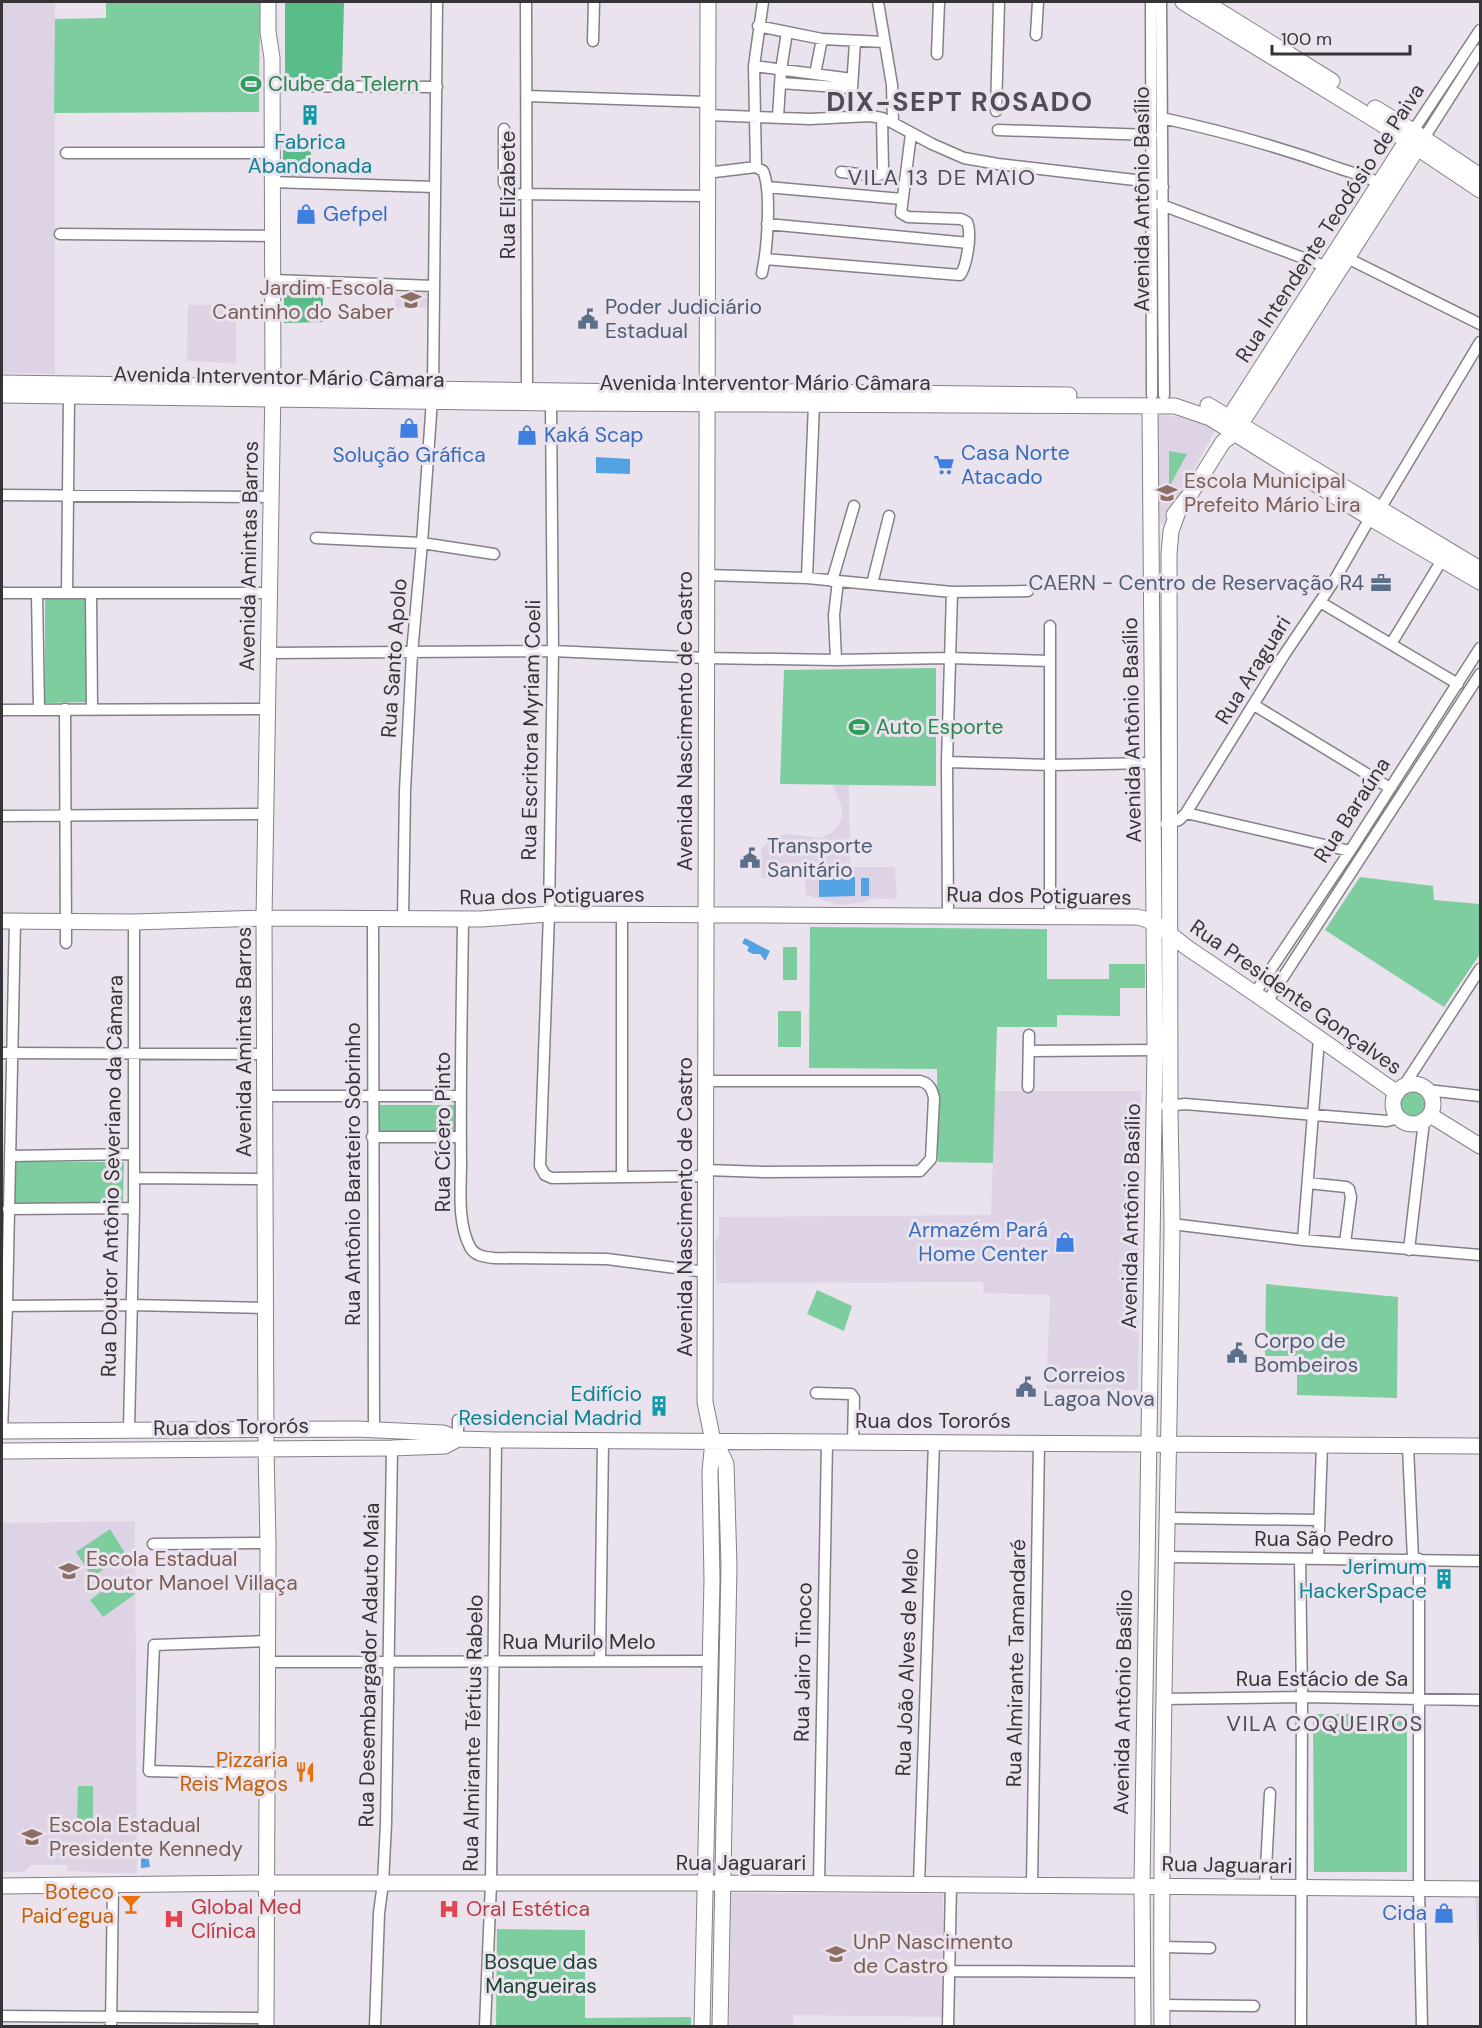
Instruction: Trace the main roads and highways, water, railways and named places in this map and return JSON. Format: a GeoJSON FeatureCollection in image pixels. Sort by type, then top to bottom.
{"type":"FeatureCollection","features":[{"type":"Feature","properties":{"kind":"main road","name":"Avenida Amintas Barros"},"geometry":{"type":"LineString","coordinates":[[266,2022],[268,1542],[264,918],[273,392],[273,86],[268,2]]}},
{"type":"Feature","properties":{"kind":"main road","name":"Avenida Amintas Barros"},"geometry":{"type":"LineString","coordinates":[[272,58],[275,44],[275,2]]}},
{"type":"Feature","properties":{"kind":"main road","name":"Avenida Nascimento de Castro"},"geometry":{"type":"LineString","coordinates":[[703,2026],[712,1580],[710,1472],[713,1441],[705,1402],[706,1081],[702,668],[707,575],[708,2]]}},
{"type":"Feature","properties":{"kind":"main road"},"geometry":{"type":"LineString","coordinates":[[1183,2],[1382,119]]}},
{"type":"Feature","properties":{"kind":"main road"},"geometry":{"type":"LineString","coordinates":[[1205,2],[1415,140],[1480,176]]}},
{"type":"Feature","properties":{"kind":"main road"},"geometry":{"type":"LineString","coordinates":[[1415,140],[1480,190]]}},
{"type":"Feature","properties":{"kind":"main road","name":"Rua Intendente Teodósio de Paiva"},"geometry":{"type":"LineString","coordinates":[[1151,544],[1179,509],[1415,140]]}},
{"type":"Feature","properties":{"kind":"main road","name":"Avenida Interventor Mário Câmara"},"geometry":{"type":"LineString","coordinates":[[2,383],[273,392],[432,394],[551,403],[706,397],[987,394],[1155,399],[1184,407],[1230,428],[1375,514],[1480,569]]}},
{"type":"Feature","properties":{"kind":"main road","name":"Avenida Interventor Mário Câmara"},"geometry":{"type":"LineString","coordinates":[[432,394],[527,389],[638,392],[814,404],[987,394]]}},
{"type":"Feature","properties":{"kind":"main road","name":"Avenida Interventor Mário Câmara"},"geometry":{"type":"LineString","coordinates":[[2,395],[273,392]]}},
{"type":"Feature","properties":{"kind":"main road","name":"Avenida Antônio Basílio"},"geometry":{"type":"LineString","coordinates":[[1155,399],[1151,544],[1154,763],[1162,824],[1170,936],[1172,1224],[1168,1557],[1163,1699],[1162,2016]]}},
{"type":"Feature","properties":{"kind":"main road","name":"Avenida Antônio Basílio"},"geometry":{"type":"LineString","coordinates":[[1145,2026],[1142,1885],[1143,1766],[1155,1111],[1155,923],[1162,824],[1169,554],[1171,531],[1179,509]]}},
{"type":"Feature","properties":{"kind":"main road","name":"Avenida Interventor Mário Câmara"},"geometry":{"type":"LineString","coordinates":[[1375,514],[1442,560],[1480,582]]}},
{"type":"Feature","properties":{"kind":"main road","name":"Rua dos Potiguares"},"geometry":{"type":"LineString","coordinates":[[8,921],[134,922],[264,918],[464,919],[549,914],[1137,917],[1155,923],[1170,936]]}},
{"type":"Feature","properties":{"kind":"main road","name":"Rua Presidente Gonçalves"},"geometry":{"type":"LineString","coordinates":[[1170,936],[1319,1039],[1400,1090]]}},
{"type":"Feature","properties":{"kind":"main road"},"geometry":{"type":"LineString","coordinates":[[1427,1118],[1433,1102],[1427,1090],[1415,1085],[1400,1090],[1393,1103],[1399,1118],[1409,1124],[1427,1118],[1480,1146]]}},
{"type":"Feature","properties":{"kind":"main road"},"geometry":{"type":"LineString","coordinates":[[356,1429],[356,1448]]}},
{"type":"Feature","properties":{"kind":"main road","name":"Rua dos Tororós"},"geometry":{"type":"LineString","coordinates":[[2,1431],[356,1429],[443,1433],[458,1439],[496,1440],[1480,1446]]}},
{"type":"Feature","properties":{"kind":"main road","name":"Rua dos Tororós"},"geometry":{"type":"LineString","coordinates":[[2,1451],[392,1448],[445,1446],[458,1439]]}},
{"type":"Feature","properties":{"kind":"main road","name":"Avenida Nascimento de Castro"},"geometry":{"type":"LineString","coordinates":[[713,1441],[726,1464],[729,1566],[720,2019]]}},
{"type":"Feature","properties":{"kind":"main road"},"geometry":{"type":"LineString","coordinates":[[712,1580],[729,1566]]}},
{"type":"Feature","properties":{"kind":"main road"},"geometry":{"type":"LineString","coordinates":[[708,1720],[726,1749]]}},
{"type":"Feature","properties":{"kind":"main road"},"geometry":{"type":"LineString","coordinates":[[1143,1766],[1163,1751]]}},
{"type":"Feature","properties":{"kind":"main road","name":"Rua Jaguarari"},"geometry":{"type":"LineString","coordinates":[[2,1886],[266,1883],[722,1883],[1480,1889]]}},
{"type":"Feature","properties":{"kind":"main road"},"geometry":{"type":"LineString","coordinates":[[1145,2026],[1162,2016]]}},
{"type":"Feature","properties":{"kind":"main road"},"geometry":{"type":"LineString","coordinates":[[703,2026],[720,2019]]}},
{"type":"Feature","properties":{"kind":"water"},"geometry":{"type":"Polygon","coordinates":[[[596,457],[630,459],[630,474],[596,473],[596,457]]]}},
{"type":"Feature","properties":{"kind":"water"},"geometry":{"type":"Polygon","coordinates":[[[855,877],[855,896],[819,897],[819,878],[855,877]]]}},
{"type":"Feature","properties":{"kind":"water"},"geometry":{"type":"Polygon","coordinates":[[[861,878],[869,878],[869,896],[861,896],[861,878]]]}},
{"type":"Feature","properties":{"kind":"water"},"geometry":{"type":"Polygon","coordinates":[[[745,938],[770,951],[765,961],[760,954],[747,951],[749,947],[742,943],[745,938]]]}},
{"type":"Feature","properties":{"kind":"water"},"geometry":{"type":"Polygon","coordinates":[[[141,1849],[145,1849],[148,1853],[150,1867],[141,1868],[141,1849]]]}},
{"type":"Feature","properties":{"kind":"place","name":"Clube da Telern"},"geometry":{"type":"Point","coordinates":[251,84]}},
{"type":"Feature","properties":{"kind":"place","name":"Fabrica Abandonada"},"geometry":{"type":"Point","coordinates":[310,115]}},
{"type":"Feature","properties":{"kind":"place","name":"Gefpel"},"geometry":{"type":"Point","coordinates":[306,214]}},
{"type":"Feature","properties":{"kind":"place","name":"Jardim Escola Cantinho do Saber"},"geometry":{"type":"Point","coordinates":[411,300]}},
{"type":"Feature","properties":{"kind":"place","name":"Poder Judiciário Estadual"},"geometry":{"type":"Point","coordinates":[588,319]}},
{"type":"Feature","properties":{"kind":"place","name":"Solução Gráfica"},"geometry":{"type":"Point","coordinates":[409,428]}},
{"type":"Feature","properties":{"kind":"place","name":"Kaká Scap"},"geometry":{"type":"Point","coordinates":[527,435]}},
{"type":"Feature","properties":{"kind":"place","name":"Casa Norte Atacado"},"geometry":{"type":"Point","coordinates":[944,465]}},
{"type":"Feature","properties":{"kind":"place","name":"Escola Municipal Prefeito Mário Lira"},"geometry":{"type":"Point","coordinates":[1167,493]}},
{"type":"Feature","properties":{"kind":"place","name":"CAERN - Centro de Reservação R4"},"geometry":{"type":"Point","coordinates":[1381,583]}},
{"type":"Feature","properties":{"kind":"place","name":"Auto Esporte"},"geometry":{"type":"Point","coordinates":[859,727]}},
{"type":"Feature","properties":{"kind":"place","name":"Transporte Sanitário"},"geometry":{"type":"Point","coordinates":[750,858]}},
{"type":"Feature","properties":{"kind":"place","name":"Armazém Pará Home Center"},"geometry":{"type":"Point","coordinates":[1065,1242]}},
{"type":"Feature","properties":{"kind":"place","name":"Corpo de Bombeiros"},"geometry":{"type":"Point","coordinates":[1237,1353]}},
{"type":"Feature","properties":{"kind":"place","name":"Correios Lagoa Nova"},"geometry":{"type":"Point","coordinates":[1026,1387]}},
{"type":"Feature","properties":{"kind":"place","name":"Edifício Residencial Madrid"},"geometry":{"type":"Point","coordinates":[659,1406]}},
{"type":"Feature","properties":{"kind":"place","name":"Escola Estadual Doutor Manoel Villaça"},"geometry":{"type":"Point","coordinates":[69,1571]}},
{"type":"Feature","properties":{"kind":"place","name":"Jerimum HackerSpace"},"geometry":{"type":"Point","coordinates":[1444,1579]}},
{"type":"Feature","properties":{"kind":"place","name":"Pizzaria Reis Magos"},"geometry":{"type":"Point","coordinates":[305,1772]}},
{"type":"Feature","properties":{"kind":"place","name":"Escola Estadual Presidente Kennedy"},"geometry":{"type":"Point","coordinates":[32,1837]}},
{"type":"Feature","properties":{"kind":"place","name":"Boteco Paid´egua"},"geometry":{"type":"Point","coordinates":[131,1904]}},
{"type":"Feature","properties":{"kind":"place","name":"Oral Estética"},"geometry":{"type":"Point","coordinates":[449,1909]}},
{"type":"Feature","properties":{"kind":"place","name":"Cida"},"geometry":{"type":"Point","coordinates":[1444,1913]}},
{"type":"Feature","properties":{"kind":"place","name":"Global Med Clínica"},"geometry":{"type":"Point","coordinates":[174,1919]}},
{"type":"Feature","properties":{"kind":"place","name":"UnP Nascimento de Castro"},"geometry":{"type":"Point","coordinates":[836,1954]}},
{"type":"Feature","properties":{"kind":"district","name":"DIX-SEPT ROSADO"},"geometry":{"type":"Point","coordinates":[960,101]}},
{"type":"Feature","properties":{"kind":"district","name":"VILA 13 DE MAIO"},"geometry":{"type":"Point","coordinates":[942,177]}},
{"type":"Feature","properties":{"kind":"district","name":"VILA COQUEIROS"},"geometry":{"type":"Point","coordinates":[1325,1723]}},
{"type":"Feature","properties":{"kind":"park label","name":"Bosque das Mangueiras"},"geometry":{"type":"Point","coordinates":[541,1974]}}]}
